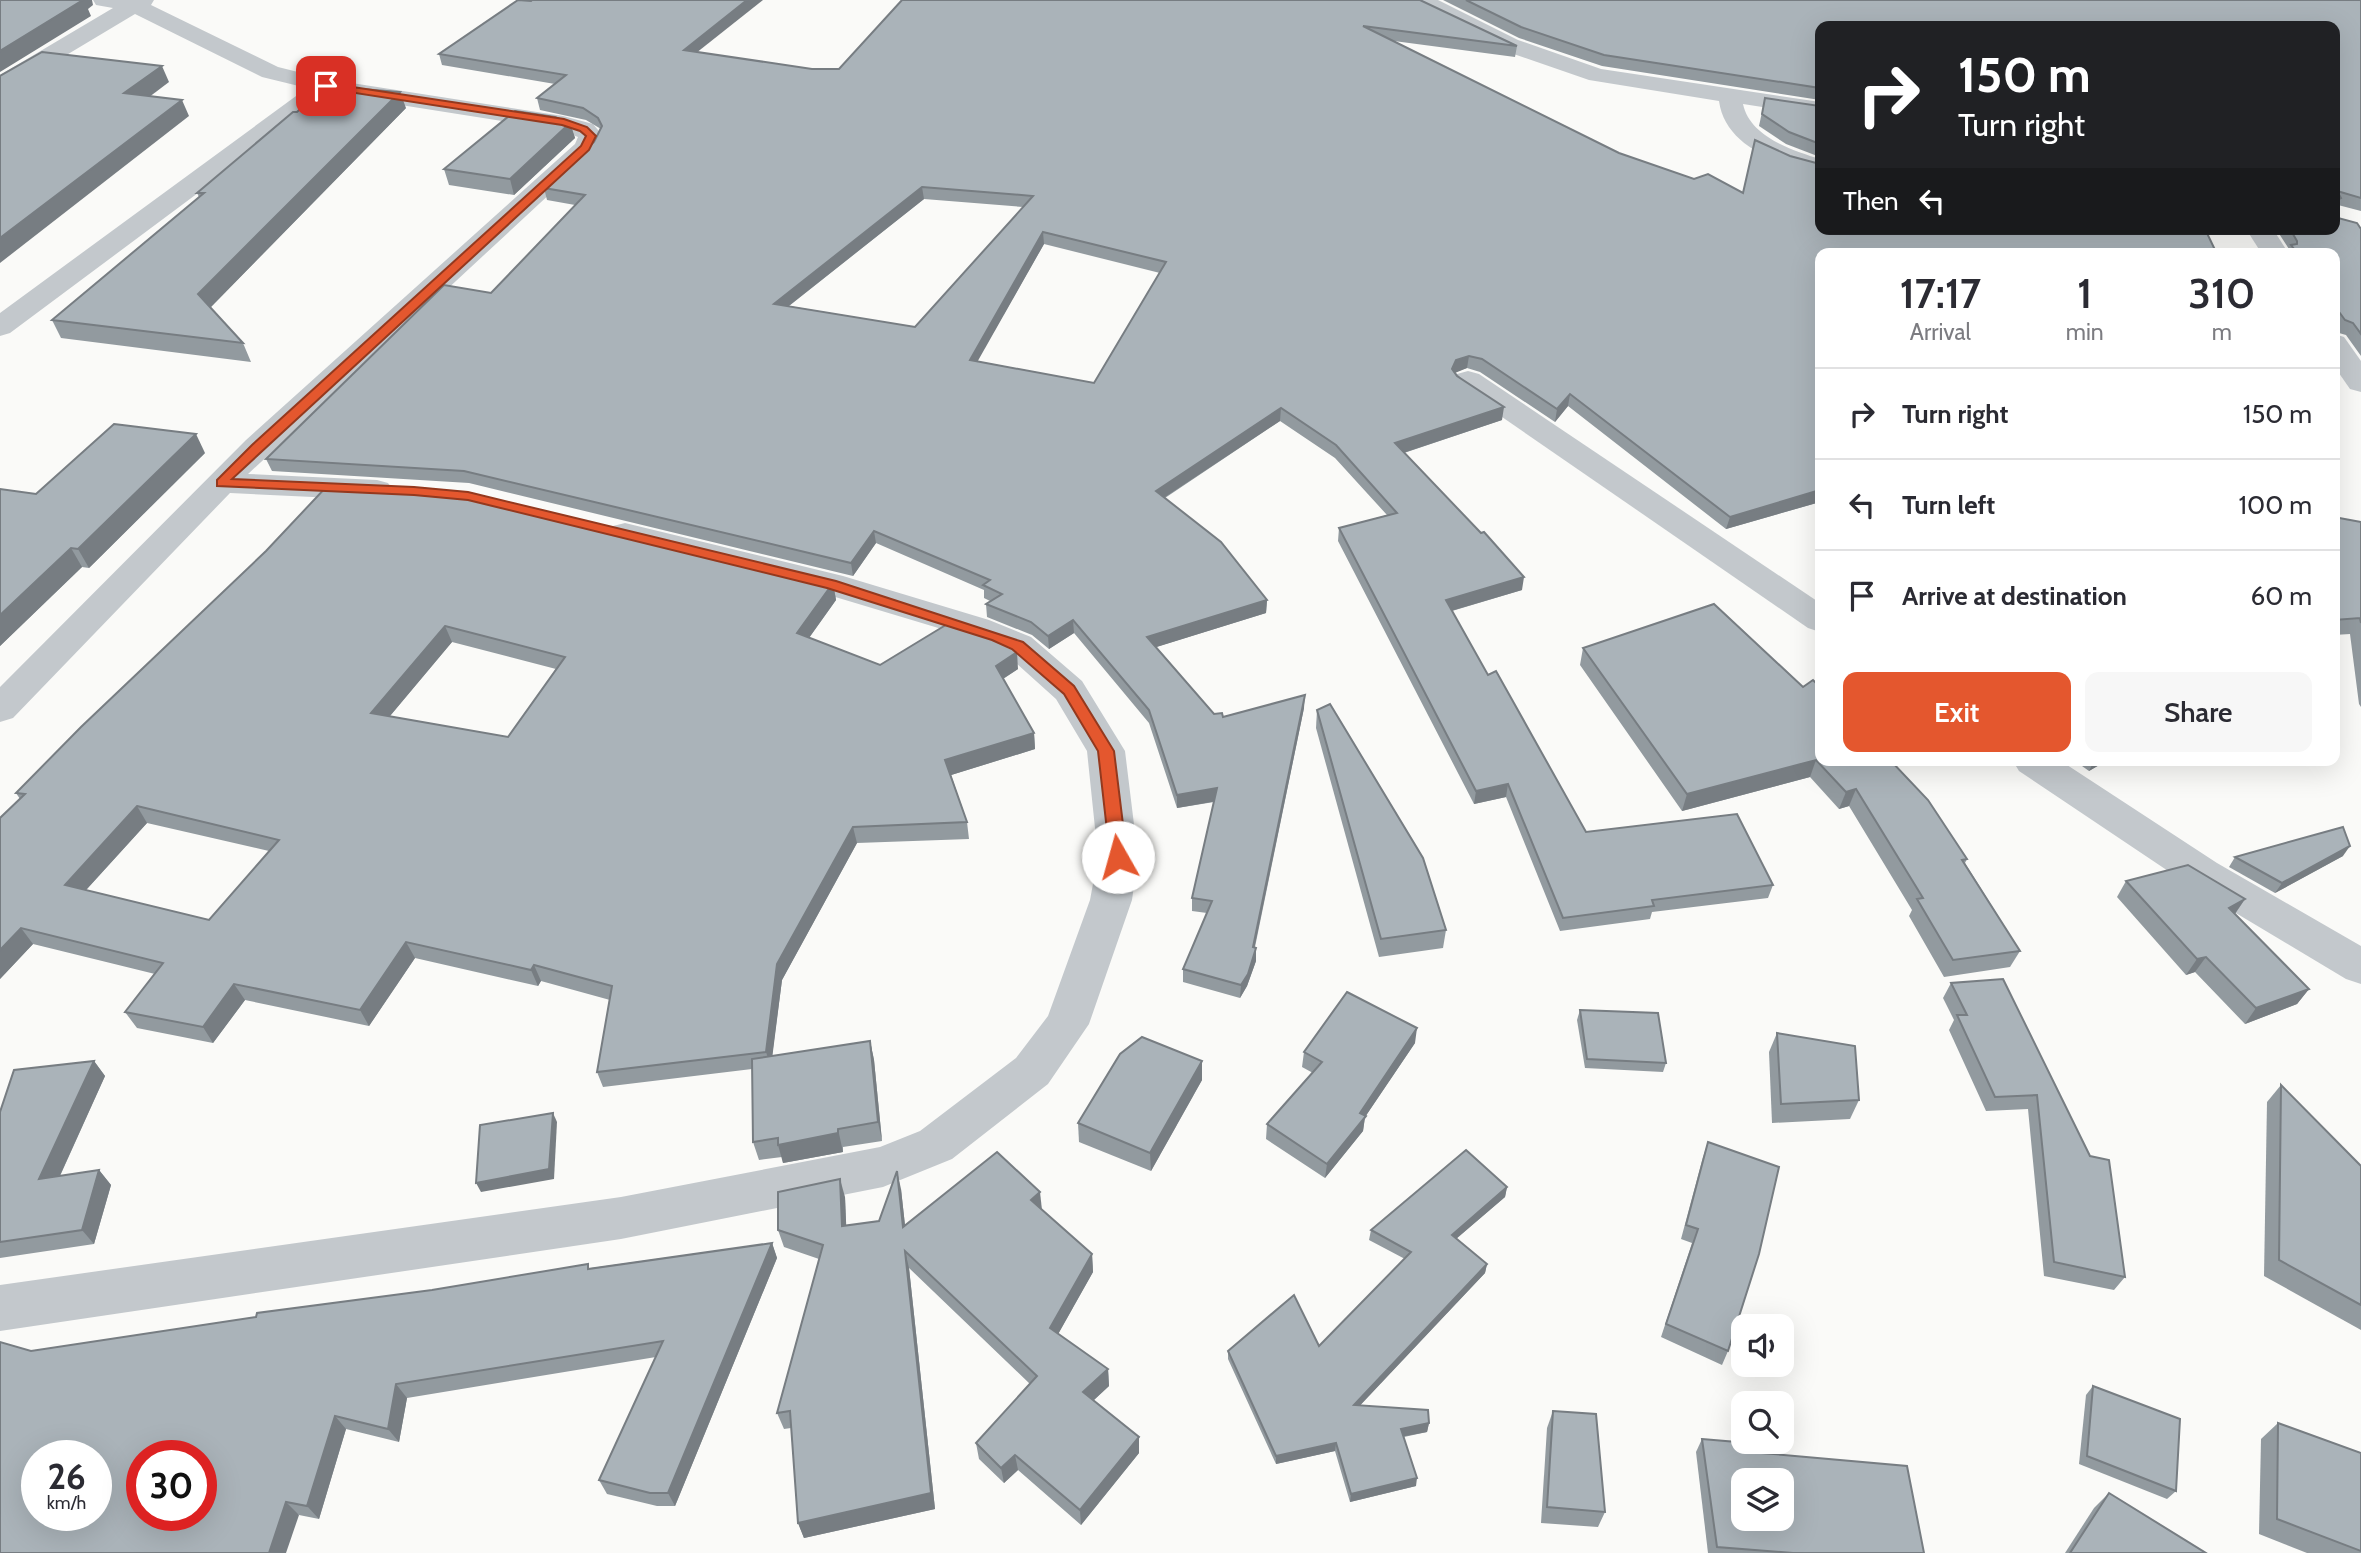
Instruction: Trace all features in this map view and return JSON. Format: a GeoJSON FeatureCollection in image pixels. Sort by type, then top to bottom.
{"type":"FeatureCollection","features":[{"type":"Feature","properties":{"kind":"street"},"geometry":{"type":"LineString","coordinates":[[0,709],[257,447],[586,148],[591,136],[584,129],[564,122],[326,86],[271,72],[138,2],[104,0]]}},
{"type":"Feature","properties":{"kind":"street"},"geometry":{"type":"LineString","coordinates":[[1421,0],[1510,45],[1581,70],[1815,108]]}},
{"type":"Feature","properties":{"kind":"street"},"geometry":{"type":"LineString","coordinates":[[0,85],[138,2]]}},
{"type":"Feature","properties":{"kind":"street"},"geometry":{"type":"LineString","coordinates":[[0,327],[326,86]]}},
{"type":"Feature","properties":{"kind":"street"},"geometry":{"type":"LineString","coordinates":[[1730,96],[1733,116],[1747,134],[1787,156],[1815,165]]}},
{"type":"Feature","properties":{"kind":"street"},"geometry":{"type":"LineString","coordinates":[[2340,352],[2361,383]]}},
{"type":"Feature","properties":{"kind":"street"},"geometry":{"type":"LineString","coordinates":[[1468,380],[1815,617]]}},
{"type":"Feature","properties":{"kind":"street"},"geometry":{"type":"LineString","coordinates":[[221,483],[414,491]]}},
{"type":"Feature","properties":{"kind":"street"},"geometry":{"type":"LineString","coordinates":[[0,1308],[621,1218],[883,1167],[936,1145],[1032,1071],[1067,1024],[1111,900],[1118,857],[1106,751],[1069,690],[1018,646],[976,628],[831,584],[589,524]]}},
{"type":"Feature","properties":{"kind":"street"},"geometry":{"type":"LineString","coordinates":[[2040,766],[2203,874],[2361,967]]}},
{"type":"Feature","properties":{"kind":"building"},"geometry":{"type":"Polygon","coordinates":[[[0,0],[83,0],[0,51],[0,0]]]}},
{"type":"Feature","properties":{"kind":"building"},"geometry":{"type":"Polygon","coordinates":[[[518,0],[747,0],[684,50],[812,69],[839,69],[902,0],[1420,0],[1517,46],[1363,26],[1619,153],[1694,179],[1708,174],[1743,193],[1755,140],[1790,156],[1815,163],[1815,235],[2208,235],[2214,248],[1815,248],[1815,492],[1730,517],[1570,394],[1557,409],[1482,359],[1469,356],[1456,360],[1452,369],[1457,376],[1504,407],[1395,443],[1481,533],[1484,532],[1524,577],[1446,600],[1488,675],[1496,671],[1586,832],[1737,814],[1773,885],[1652,900],[1654,906],[1563,918],[1508,784],[1476,791],[1339,528],[1397,513],[1336,445],[1281,408],[1156,491],[1221,542],[1267,600],[1147,637],[1214,714],[1222,713],[1223,717],[1305,695],[1253,947],[1256,948],[1248,974],[1241,985],[1183,969],[1212,901],[1192,898],[1217,788],[1177,795],[1149,710],[1073,620],[1048,636],[1031,622],[986,604],[1002,594],[983,585],[990,580],[874,531],[851,563],[464,471],[266,459],[444,285],[491,293],[585,195],[544,188],[594,142],[602,126],[598,118],[583,108],[537,98],[566,75],[439,54],[518,0]],[[922,187],[774,304],[915,327],[1033,196],[922,187]],[[1043,232],[970,360],[1094,383],[1166,262],[1043,232]]]}},
{"type":"Feature","properties":{"kind":"building"},"geometry":{"type":"Polygon","coordinates":[[[1466,0],[2361,0],[2361,198],[2340,192],[2340,21],[1815,21],[1815,87],[1604,55],[1521,27],[1466,0]]]}},
{"type":"Feature","properties":{"kind":"building"},"geometry":{"type":"Polygon","coordinates":[[[42,52],[162,66],[124,93],[182,100],[0,238],[0,76],[42,52]]]}},
{"type":"Feature","properties":{"kind":"building"},"geometry":{"type":"Polygon","coordinates":[[[325,86],[400,92],[198,294],[243,343],[52,320],[204,193],[197,193],[325,86]]]}},
{"type":"Feature","properties":{"kind":"building"},"geometry":{"type":"Polygon","coordinates":[[[1765,98],[1815,105],[1815,142],[1789,132],[1762,114],[1765,98]]]}},
{"type":"Feature","properties":{"kind":"building"},"geometry":{"type":"Polygon","coordinates":[[[515,111],[555,117],[570,123],[510,179],[444,169],[515,111]]]}},
{"type":"Feature","properties":{"kind":"building"},"geometry":{"type":"Polygon","coordinates":[[[2340,219],[2357,223],[2361,229],[2361,334],[2353,323],[2345,320],[2340,313],[2340,248],[2293,248],[2291,245],[2297,244],[2294,235],[2340,235],[2340,219]]]}},
{"type":"Feature","properties":{"kind":"building"},"geometry":{"type":"Polygon","coordinates":[[[114,424],[196,434],[78,549],[71,548],[0,615],[0,489],[36,494],[114,424]]]}},
{"type":"Feature","properties":{"kind":"building"},"geometry":{"type":"Polygon","coordinates":[[[329,484],[462,493],[833,583],[797,633],[880,665],[954,620],[1002,639],[1017,652],[996,666],[1034,733],[945,760],[967,822],[853,827],[777,964],[766,1052],[597,1072],[612,986],[534,965],[531,970],[406,942],[360,1010],[234,984],[203,1027],[125,1012],[163,963],[21,928],[0,950],[0,818],[25,794],[16,793],[81,727],[266,551],[329,484]],[[445,626],[371,713],[508,737],[565,657],[445,626]],[[137,806],[65,885],[209,920],[279,840],[137,806]]]}},
{"type":"Feature","properties":{"kind":"building"},"geometry":{"type":"Polygon","coordinates":[[[2340,518],[2361,522],[2361,623],[2360,618],[2340,620],[2340,518]]]}},
{"type":"Feature","properties":{"kind":"building"},"geometry":{"type":"Polygon","coordinates":[[[1714,604],[1803,687],[1813,680],[1815,682],[1815,760],[1687,794],[1583,648],[1714,604]]]}},
{"type":"Feature","properties":{"kind":"building"},"geometry":{"type":"Polygon","coordinates":[[[1330,704],[1423,858],[1446,930],[1381,939],[1317,710],[1330,704]]]}},
{"type":"Feature","properties":{"kind":"building"},"geometry":{"type":"Polygon","coordinates":[[[1822,766],[1896,766],[1928,800],[1967,859],[1962,860],[2020,951],[1953,960],[1917,899],[1923,898],[1856,789],[1846,792],[1822,766]]]}},
{"type":"Feature","properties":{"kind":"building"},"geometry":{"type":"Polygon","coordinates":[[[2343,827],[2350,846],[2282,883],[2235,857],[2343,827]]]}},
{"type":"Feature","properties":{"kind":"building"},"geometry":{"type":"Polygon","coordinates":[[[2188,865],[2245,899],[2229,908],[2309,989],[2256,1008],[2206,957],[2197,959],[2126,881],[2188,865]]]}},
{"type":"Feature","properties":{"kind":"building"},"geometry":{"type":"Polygon","coordinates":[[[2003,979],[2090,1156],[2109,1160],[2125,1277],[2054,1262],[2037,1095],[1995,1097],[1957,1015],[1967,1015],[1951,983],[2003,979]]]}},
{"type":"Feature","properties":{"kind":"building"},"geometry":{"type":"Polygon","coordinates":[[[1347,992],[1417,1028],[1360,1113],[1366,1116],[1327,1164],[1267,1124],[1322,1062],[1304,1052],[1347,992]]]}},
{"type":"Feature","properties":{"kind":"building"},"geometry":{"type":"Polygon","coordinates":[[[1580,1010],[1658,1013],[1666,1063],[1587,1059],[1580,1010]]]}},
{"type":"Feature","properties":{"kind":"building"},"geometry":{"type":"Polygon","coordinates":[[[1777,1033],[1855,1046],[1859,1100],[1781,1104],[1777,1033]]]}},
{"type":"Feature","properties":{"kind":"building"},"geometry":{"type":"Polygon","coordinates":[[[1142,1037],[1202,1061],[1150,1153],[1078,1123],[1120,1054],[1142,1037]]]}},
{"type":"Feature","properties":{"kind":"building"},"geometry":{"type":"Polygon","coordinates":[[[870,1041],[878,1122],[838,1129],[838,1133],[778,1145],[778,1138],[753,1142],[752,1059],[870,1041]]]}},
{"type":"Feature","properties":{"kind":"building"},"geometry":{"type":"Polygon","coordinates":[[[94,1061],[39,1179],[99,1170],[82,1230],[0,1242],[0,1112],[14,1070],[94,1061]]]}},
{"type":"Feature","properties":{"kind":"building"},"geometry":{"type":"Polygon","coordinates":[[[2281,1085],[2361,1166],[2361,1305],[2279,1260],[2281,1085]]]}},
{"type":"Feature","properties":{"kind":"building"},"geometry":{"type":"Polygon","coordinates":[[[553,1113],[549,1169],[476,1183],[480,1125],[553,1113]]]}},
{"type":"Feature","properties":{"kind":"building"},"geometry":{"type":"Polygon","coordinates":[[[1708,1142],[1779,1167],[1759,1254],[1740,1314],[1731,1314],[1731,1342],[1728,1351],[1666,1324],[1698,1229],[1686,1225],[1708,1142]]]}},
{"type":"Feature","properties":{"kind":"building"},"geometry":{"type":"Polygon","coordinates":[[[1466,1150],[1507,1187],[1452,1235],[1487,1264],[1354,1405],[1428,1410],[1429,1423],[1401,1429],[1417,1478],[1351,1494],[1336,1443],[1276,1456],[1228,1351],[1294,1295],[1319,1346],[1411,1252],[1371,1230],[1466,1150]]]}},
{"type":"Feature","properties":{"kind":"building"},"geometry":{"type":"Polygon","coordinates":[[[997,1152],[1040,1192],[1031,1200],[1092,1254],[1050,1328],[1108,1369],[1083,1392],[1139,1437],[1080,1510],[1015,1455],[1001,1468],[976,1443],[1037,1376],[905,1251],[931,1493],[798,1523],[790,1411],[777,1413],[823,1245],[778,1230],[778,1192],[840,1179],[842,1226],[879,1221],[897,1171],[903,1227],[997,1152]]]}},
{"type":"Feature","properties":{"kind":"building"},"geometry":{"type":"Polygon","coordinates":[[[772,1243],[668,1493],[650,1493],[599,1480],[663,1341],[396,1384],[388,1429],[335,1416],[307,1506],[286,1502],[269,1553],[0,1553],[0,1342],[31,1351],[256,1317],[257,1313],[432,1290],[588,1264],[588,1269],[772,1243]]]}},
{"type":"Feature","properties":{"kind":"building"},"geometry":{"type":"Polygon","coordinates":[[[2093,1386],[2180,1419],[2176,1491],[2087,1456],[2093,1386]]]}},
{"type":"Feature","properties":{"kind":"building"},"geometry":{"type":"Polygon","coordinates":[[[1553,1411],[1596,1414],[1605,1512],[1547,1507],[1553,1411]]]}},
{"type":"Feature","properties":{"kind":"building"},"geometry":{"type":"Polygon","coordinates":[[[2278,1423],[2361,1453],[2361,1551],[2277,1519],[2278,1423]]]}},
{"type":"Feature","properties":{"kind":"building"},"geometry":{"type":"Polygon","coordinates":[[[1702,1439],[1731,1442],[1731,1454],[1773,1454],[1907,1466],[1924,1553],[1793,1553],[1717,1547],[1702,1439]]]}},
{"type":"Feature","properties":{"kind":"building"},"geometry":{"type":"Polygon","coordinates":[[[2109,1493],[2206,1553],[2070,1553],[2109,1493]]]}},
{"type":"Feature","properties":{"kind":"route"},"geometry":{"type":"LineString","coordinates":[[326,86],[564,122],[584,129],[591,136],[586,148],[257,447],[221,483],[414,491],[468,496],[831,584],[976,628],[1018,646],[1069,690],[1106,751],[1118,857]]}}]}
